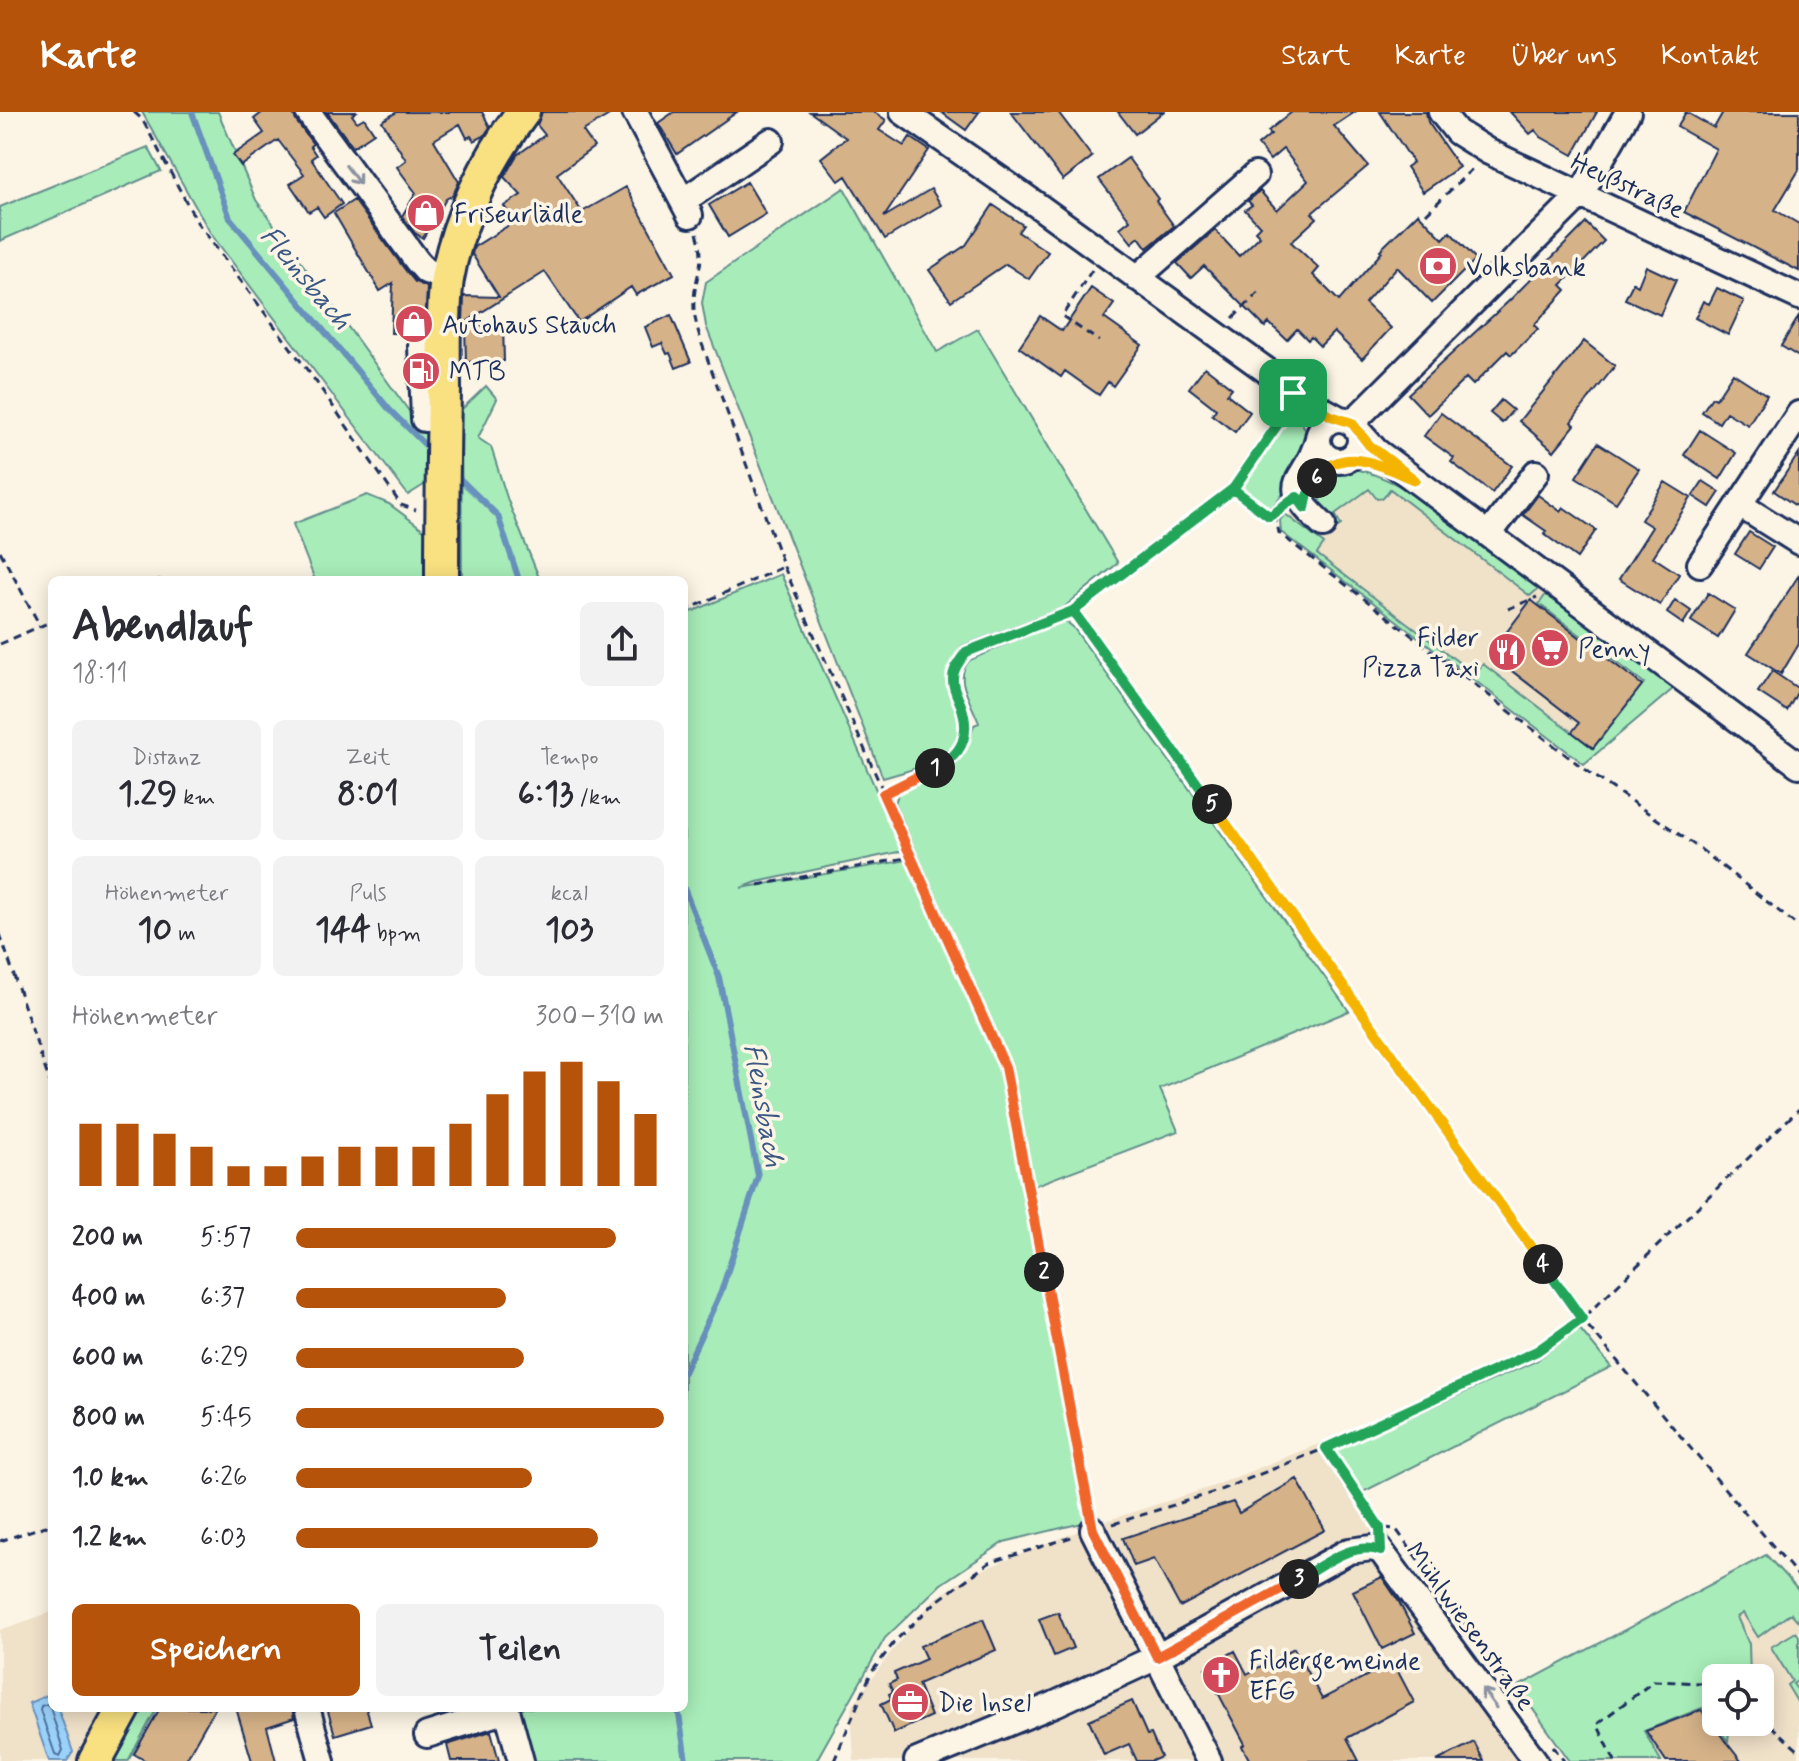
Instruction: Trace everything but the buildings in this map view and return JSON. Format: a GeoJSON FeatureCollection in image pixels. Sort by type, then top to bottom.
{"type":"FeatureCollection","features":[{"type":"Feature","properties":{"kind":"main road"},"geometry":{"type":"LineString","coordinates":[[442,576],[444,344],[448,278],[460,231],[479,185],[502,142],[523,112]]}},
{"type":"Feature","properties":{"kind":"main road"},"geometry":{"type":"LineString","coordinates":[[95,1761],[122,1712]]}},
{"type":"Feature","properties":{"kind":"street"},"geometry":{"type":"LineString","coordinates":[[308,112],[417,261],[426,271],[448,278]]}},
{"type":"Feature","properties":{"kind":"street"},"geometry":{"type":"LineString","coordinates":[[635,112],[687,208],[771,141]]}},
{"type":"Feature","properties":{"kind":"street"},"geometry":{"type":"LineString","coordinates":[[903,112],[1103,253],[1293,393],[1350,425],[1369,445],[1415,480],[1799,765]]}},
{"type":"Feature","properties":{"kind":"street","name":"Heußstraße"},"geometry":{"type":"LineString","coordinates":[[1441,112],[1457,132],[1489,152],[1799,297]]}},
{"type":"Feature","properties":{"kind":"street"},"geometry":{"type":"LineString","coordinates":[[1308,510],[1296,486],[1325,424],[1350,425],[1581,194],[1628,112]]}},
{"type":"Feature","properties":{"kind":"street"},"geometry":{"type":"LineString","coordinates":[[1137,278],[1255,175]]}},
{"type":"Feature","properties":{"kind":"street"},"geometry":{"type":"LineString","coordinates":[[1293,393],[1315,426],[1321,452],[1328,459],[1370,462],[1415,480]]}},
{"type":"Feature","properties":{"kind":"street"},"geometry":{"type":"LineString","coordinates":[[1700,564],[1799,414]]}},
{"type":"Feature","properties":{"kind":"street"},"geometry":{"type":"LineString","coordinates":[[1308,510],[1308,494],[1318,477],[1329,464],[1355,455],[1360,447],[1350,425]]}},
{"type":"Feature","properties":{"kind":"street"},"geometry":{"type":"LineString","coordinates":[[1489,534],[1536,473]]}},
{"type":"Feature","properties":{"kind":"street"},"geometry":{"type":"LineString","coordinates":[[1740,505],[1799,542]]}},
{"type":"Feature","properties":{"kind":"street"},"geometry":{"type":"LineString","coordinates":[[1093,1530],[1209,1761]]}},
{"type":"Feature","properties":{"kind":"street","name":"Mühlwiesenstraße"},"geometry":{"type":"LineString","coordinates":[[917,1761],[1055,1704],[1157,1657],[1349,1551],[1372,1548],[1381,1540],[1535,1761]]}},
{"type":"Feature","properties":{"kind":"street"},"geometry":{"type":"LineString","coordinates":[[308,1712],[322,1761]]}},
{"type":"Feature","properties":{"kind":"street"},"geometry":{"type":"LineString","coordinates":[[427,1735],[501,1712]]}},
{"type":"Feature","properties":{"kind":"street"},"geometry":{"type":"LineString","coordinates":[[508,1712],[521,1761]]}},
{"type":"Feature","properties":{"kind":"path"},"geometry":{"type":"LineString","coordinates":[[134,112],[142,119],[197,222],[317,383],[401,505],[442,519]]}},
{"type":"Feature","properties":{"kind":"path"},"geometry":{"type":"LineString","coordinates":[[1426,214],[1489,152]]}},
{"type":"Feature","properties":{"kind":"path"},"geometry":{"type":"LineString","coordinates":[[687,208],[702,248],[702,264],[693,304],[696,322],[784,567],[1005,1067],[1093,1530]]}},
{"type":"Feature","properties":{"kind":"path"},"geometry":{"type":"LineString","coordinates":[[1099,341],[1062,316],[1103,253]]}},
{"type":"Feature","properties":{"kind":"path"},"geometry":{"type":"LineString","coordinates":[[1216,335],[1259,292],[1262,294]]}},
{"type":"Feature","properties":{"kind":"path"},"geometry":{"type":"LineString","coordinates":[[883,794],[948,762],[960,749],[966,735],[966,721],[952,682],[956,666],[966,652],[1073,611],[1233,489],[1289,408],[1293,393]]}},
{"type":"Feature","properties":{"kind":"path"},"geometry":{"type":"LineString","coordinates":[[1233,489],[1269,516],[1290,500],[1308,510]]}},
{"type":"Feature","properties":{"kind":"path"},"geometry":{"type":"LineString","coordinates":[[1275,514],[1279,533],[1583,768],[1699,848],[1799,927]]}},
{"type":"Feature","properties":{"kind":"path"},"geometry":{"type":"LineString","coordinates":[[0,551],[40,626]]}},
{"type":"Feature","properties":{"kind":"path"},"geometry":{"type":"LineString","coordinates":[[688,609],[784,567]]}},
{"type":"Feature","properties":{"kind":"path"},"geometry":{"type":"LineString","coordinates":[[1508,609],[1544,594],[1554,582]]}},
{"type":"Feature","properties":{"kind":"path"},"geometry":{"type":"LineString","coordinates":[[1073,611],[1582,1319],[1799,1577]]}},
{"type":"Feature","properties":{"kind":"path"},"geometry":{"type":"LineString","coordinates":[[0,644],[48,623]]}},
{"type":"Feature","properties":{"kind":"path"},"geometry":{"type":"LineString","coordinates":[[758,885],[911,857]]}},
{"type":"Feature","properties":{"kind":"path"},"geometry":{"type":"LineString","coordinates":[[0,934],[48,1077]]}},
{"type":"Feature","properties":{"kind":"path"},"geometry":{"type":"LineString","coordinates":[[834,1761],[871,1673],[896,1640],[936,1602],[989,1563],[1215,1492],[1326,1448],[1537,1351],[1582,1319],[1799,1109]]}},
{"type":"Feature","properties":{"kind":"path"},"geometry":{"type":"LineString","coordinates":[[1794,1114],[1799,1120]]}},
{"type":"Feature","properties":{"kind":"path"},"geometry":{"type":"LineString","coordinates":[[1326,1448],[1381,1540],[1396,1529],[1517,1697]]}},
{"type":"Feature","properties":{"kind":"path"},"geometry":{"type":"LineString","coordinates":[[0,1541],[48,1527]]}},
{"type":"Feature","properties":{"kind":"path"},"geometry":{"type":"LineString","coordinates":[[1615,1761],[1597,1724],[1654,1681],[1702,1683]]}},
{"type":"Feature","properties":{"kind":"path"},"geometry":{"type":"LineString","coordinates":[[1774,1729],[1799,1751]]}},
{"type":"Feature","properties":{"kind":"path"},"geometry":{"type":"LineString","coordinates":[[1549,1740],[1564,1761]]}},
{"type":"Feature","properties":{"kind":"shaded area"},"geometry":{"type":"Polygon","coordinates":[[[1372,473],[1433,510],[1671,687],[1582,760],[1291,537],[1279,523],[1329,479],[1372,473]]]}},
{"type":"Feature","properties":{"kind":"shaded area"},"geometry":{"type":"Polygon","coordinates":[[[1326,1441],[1391,1536],[1381,1552],[1535,1761],[854,1761],[851,1708],[933,1600],[972,1574],[1093,1525],[1214,1486],[1326,1441]]]}},
{"type":"Feature","properties":{"kind":"shaded area"},"geometry":{"type":"Polygon","coordinates":[[[1769,1555],[1799,1590],[1799,1761],[1570,1761],[1516,1688],[1769,1555]]]}},
{"type":"Feature","properties":{"kind":"shaded area"},"geometry":{"type":"Polygon","coordinates":[[[48,1613],[48,1712],[104,1712],[76,1761],[0,1761],[0,1630],[48,1613]]]}},
{"type":"Feature","properties":{"kind":"green space"},"geometry":{"type":"Polygon","coordinates":[[[142,112],[218,112],[256,200],[427,436],[427,483],[408,495],[211,234],[142,112]]]}},
{"type":"Feature","properties":{"kind":"green space"},"geometry":{"type":"Polygon","coordinates":[[[148,147],[161,171],[0,241],[0,207],[148,147]]]}},
{"type":"Feature","properties":{"kind":"green space"},"geometry":{"type":"Polygon","coordinates":[[[844,188],[937,352],[978,329],[1118,563],[1063,608],[962,646],[949,676],[950,691],[963,721],[952,751],[931,764],[883,778],[706,326],[702,303],[706,282],[844,188]]]}},
{"type":"Feature","properties":{"kind":"green space"},"geometry":{"type":"Polygon","coordinates":[[[486,386],[497,399],[478,438],[491,447],[508,501],[538,576],[462,576],[461,410],[486,386]]]}},
{"type":"Feature","properties":{"kind":"green space"},"geometry":{"type":"Polygon","coordinates":[[[1293,410],[1308,433],[1288,487],[1273,507],[1264,507],[1243,490],[1242,480],[1293,410]]]}},
{"type":"Feature","properties":{"kind":"green space"},"geometry":{"type":"Polygon","coordinates":[[[1348,468],[1396,484],[1422,499],[1540,587],[1530,596],[1390,489],[1383,498],[1377,499],[1369,489],[1335,514],[1341,525],[1338,527],[1319,506],[1328,482],[1348,468]]]}},
{"type":"Feature","properties":{"kind":"green space"},"geometry":{"type":"Polygon","coordinates":[[[367,495],[389,504],[428,533],[428,576],[313,576],[293,524],[367,495]]]}},
{"type":"Feature","properties":{"kind":"green space"},"geometry":{"type":"Polygon","coordinates":[[[1285,514],[1324,544],[1317,554],[1474,674],[1483,664],[1593,748],[1644,683],[1539,604],[1547,593],[1674,688],[1584,764],[1281,532],[1280,520],[1285,514]]]}},
{"type":"Feature","properties":{"kind":"green space"},"geometry":{"type":"Polygon","coordinates":[[[781,574],[903,851],[741,888],[908,860],[1004,1074],[1086,1522],[1004,1542],[941,1584],[885,1638],[816,1761],[525,1761],[518,1712],[688,1712],[688,613],[781,574]]]}},
{"type":"Feature","properties":{"kind":"green space"},"geometry":{"type":"Polygon","coordinates":[[[1058,621],[1065,621],[1073,627],[1349,1011],[1160,1089],[1178,1131],[1031,1187],[1008,1062],[895,804],[899,790],[956,762],[967,746],[974,725],[979,723],[963,682],[965,667],[970,660],[1058,621]]]}},
{"type":"Feature","properties":{"kind":"green space"},"geometry":{"type":"Polygon","coordinates":[[[1579,1328],[1611,1367],[1361,1493],[1333,1450],[1536,1361],[1579,1328]]]}},
{"type":"Feature","properties":{"kind":"green space"},"geometry":{"type":"Polygon","coordinates":[[[1766,1555],[1799,1591],[1799,1622],[1791,1613],[1758,1637],[1743,1613],[1737,1617],[1749,1644],[1750,1664],[1702,1664],[1702,1708],[1644,1731],[1661,1761],[1570,1761],[1517,1687],[1766,1555]]]}},
{"type":"Feature","properties":{"kind":"green space"},"geometry":{"type":"Polygon","coordinates":[[[1796,1632],[1799,1636],[1799,1680],[1793,1684],[1799,1692],[1799,1705],[1787,1685],[1792,1681],[1771,1647],[1796,1632]]]}},
{"type":"Feature","properties":{"kind":"green space"},"geometry":{"type":"Polygon","coordinates":[[[138,1712],[155,1712],[128,1761],[110,1761],[138,1712]]]}},
{"type":"Feature","properties":{"kind":"water"},"geometry":{"type":"Polygon","coordinates":[[[48,1695],[48,1712],[59,1712],[73,1752],[67,1761],[49,1761],[29,1703],[48,1695]]]}},
{"type":"Feature","properties":{"kind":"waterway","name":"Fleinsbach"},"geometry":{"type":"LineString","coordinates":[[192,112],[230,218],[389,409],[428,448]]}},
{"type":"Feature","properties":{"kind":"waterway","name":"Fleinsbach"},"geometry":{"type":"LineString","coordinates":[[458,477],[498,516],[518,576]]}},
{"type":"Feature","properties":{"kind":"waterway","name":"Fleinsbach"},"geometry":{"type":"LineString","coordinates":[[688,898],[719,977],[758,1176],[721,1292],[688,1363]]}},
{"type":"Feature","properties":{"kind":"waterway","name":"Fleinsbach"},"geometry":{"type":"LineString","coordinates":[[679,1712],[686,1761]]}},
{"type":"Feature","properties":{"kind":"place","name":"Friseurlädle"},"geometry":{"type":"Point","coordinates":[426,213]}},
{"type":"Feature","properties":{"kind":"place","name":"Volksbank"},"geometry":{"type":"Point","coordinates":[1438,266]}},
{"type":"Feature","properties":{"kind":"place","name":"Autohaus Stauch"},"geometry":{"type":"Point","coordinates":[414,324]}},
{"type":"Feature","properties":{"kind":"place","name":"MTB"},"geometry":{"type":"Point","coordinates":[421,371]}},
{"type":"Feature","properties":{"kind":"place","name":"Penny"},"geometry":{"type":"Point","coordinates":[1550,648]}},
{"type":"Feature","properties":{"kind":"place","name":"Filder Pizza Taxi"},"geometry":{"type":"Point","coordinates":[1507,652]}},
{"type":"Feature","properties":{"kind":"place","name":"Fildergemeinde EFG"},"geometry":{"type":"Point","coordinates":[1221,1675]}},
{"type":"Feature","properties":{"kind":"place","name":"Die Insel"},"geometry":{"type":"Point","coordinates":[910,1702]}},
{"type":"Feature","properties":{"kind":"route"},"geometry":{"type":"LineString","coordinates":[[1293,393],[1289,408],[1233,489],[1216,502],[1073,611],[966,652],[956,666],[952,682],[966,721],[966,735],[960,749],[948,762],[883,794],[1005,1067],[1093,1530],[1157,1657],[1349,1551],[1361,1548],[1381,1551],[1380,1528],[1326,1448],[1537,1351],[1582,1319],[1073,611],[1233,489],[1269,516],[1297,497],[1305,508],[1311,488],[1332,463],[1362,460],[1415,480],[1369,445],[1352,423],[1331,416],[1293,393]]}}]}
